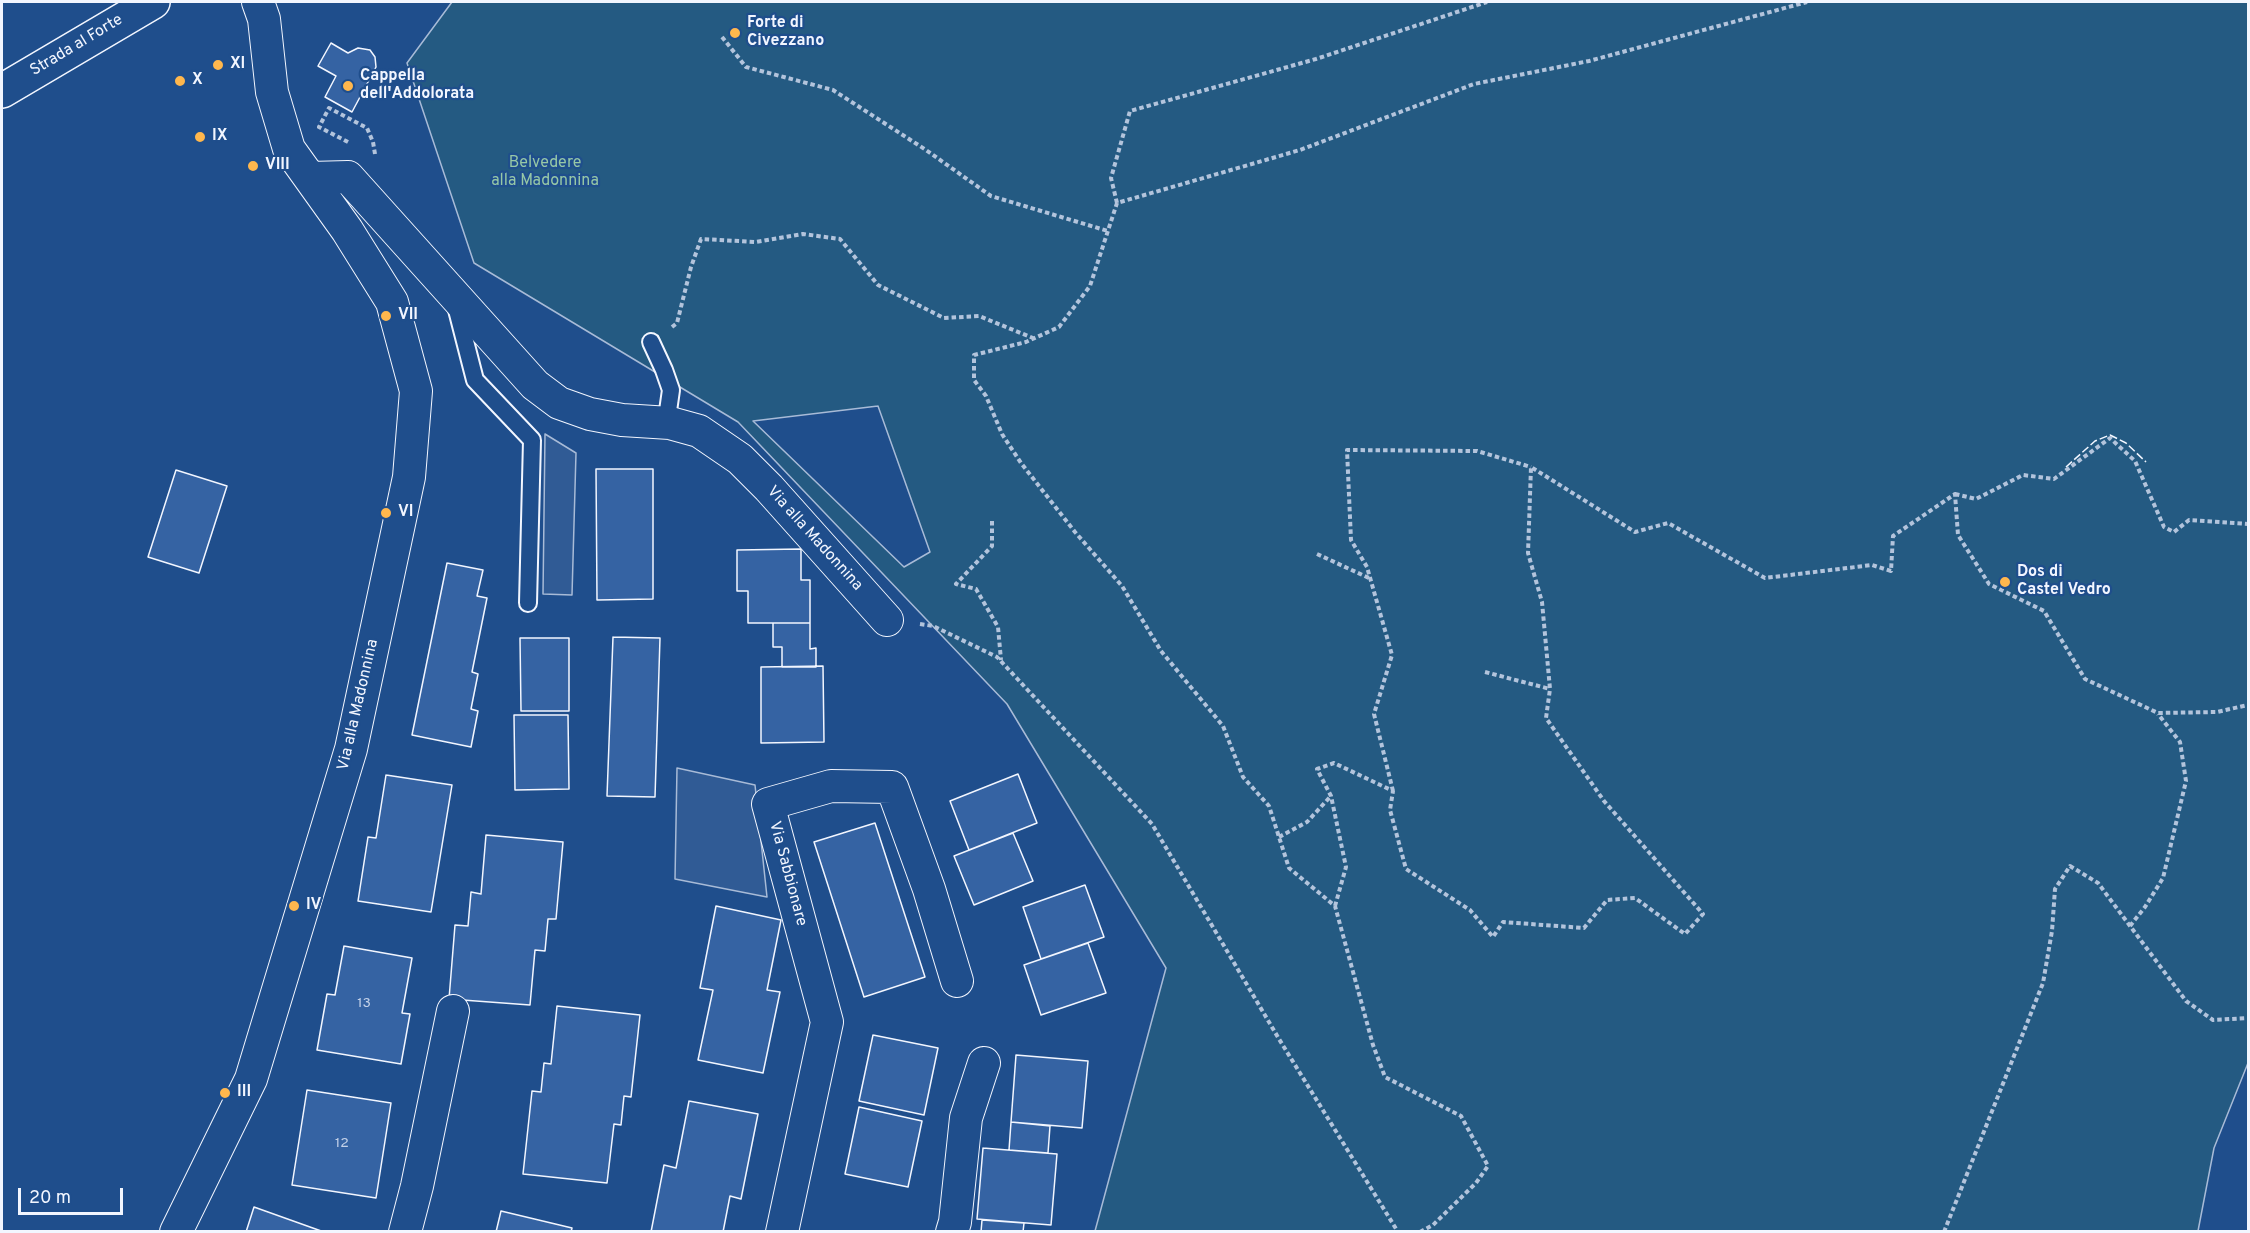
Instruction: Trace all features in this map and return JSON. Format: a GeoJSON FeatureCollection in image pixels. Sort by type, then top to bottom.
{"type":"FeatureCollection","features":[{"type":"Feature","properties":{"kind":"street","name":"Strada al Forte"},"geometry":{"type":"LineString","coordinates":[[2,91],[153,2]]}},
{"type":"Feature","properties":{"kind":"street","name":"Via alla Madonnina"},"geometry":{"type":"LineString","coordinates":[[176,1232],[251,1079],[351,749],[409,477],[416,391],[392,302],[347,230],[289,149],[272,92],[264,19],[258,2]]}},
{"type":"Feature","properties":{"kind":"street","name":"Via alla Madonnina"},"geometry":{"type":"LineString","coordinates":[[310,178],[348,177],[535,384],[559,404],[590,414],[622,420],[659,422],[699,431],[740,459],[769,488],[887,620]]}},
{"type":"Feature","properties":{"kind":"street","name":"Via Sabbionare"},"geometry":{"type":"LineString","coordinates":[[782,1232],[827,1022],[768,804],[831,786],[892,787],[929,889],[957,981]]}},
{"type":"Feature","properties":{"kind":"street"},"geometry":{"type":"LineString","coordinates":[[405,1232],[417,1186],[453,1011]]}},
{"type":"Feature","properties":{"kind":"street"},"geometry":{"type":"LineString","coordinates":[[952,1232],[966,1118],[984,1063]]}},
{"type":"Feature","properties":{"kind":"lane"},"geometry":{"type":"LineString","coordinates":[[453,293],[475,380],[532,440],[528,603]]}},
{"type":"Feature","properties":{"kind":"lane"},"geometry":{"type":"LineString","coordinates":[[651,342],[671,390],[668,411],[659,422]]}},
{"type":"Feature","properties":{"kind":"path"},"geometry":{"type":"LineString","coordinates":[[1335,906],[1289,868],[1269,806],[1243,777],[1223,726],[1161,651],[1122,586],[1021,464],[1002,434],[986,396],[974,380],[974,355],[1034,338],[1059,327],[1090,286],[1118,203],[1111,178],[1130,111],[1316,59],[1487,2]]}},
{"type":"Feature","properties":{"kind":"path"},"geometry":{"type":"LineString","coordinates":[[1118,203],[1300,150],[1474,84],[1589,61],[1807,2]]}},
{"type":"Feature","properties":{"kind":"path"},"geometry":{"type":"LineString","coordinates":[[722,37],[746,67],[833,90],[926,150],[991,196],[1108,231]]}},
{"type":"Feature","properties":{"kind":"path"},"geometry":{"type":"LineString","coordinates":[[319,127],[329,108]]}},
{"type":"Feature","properties":{"kind":"path"},"geometry":{"type":"LineString","coordinates":[[651,342],[677,323],[691,267],[701,239],[756,242],[803,234],[840,239],[878,285],[944,318],[980,316],[1034,338]]}},
{"type":"Feature","properties":{"kind":"path"},"geometry":{"type":"LineString","coordinates":[[1531,467],[1528,553],[1542,602],[1550,689],[1546,718],[1604,801],[1702,914],[1685,934],[1635,898],[1607,900],[1584,928],[1503,922],[1493,937],[1470,910],[1406,869],[1390,810],[1393,792],[1374,714],[1392,655],[1367,567],[1351,540],[1347,450],[1477,451],[1531,467],[1635,532],[1668,523],[1765,578],[1872,565],[1891,571],[1893,536],[1955,494],[1976,499],[2023,476],[2055,479],[2110,438],[2135,461],[2164,527],[2174,532],[2189,520],[2248,524]]}},
{"type":"Feature","properties":{"kind":"path"},"geometry":{"type":"LineString","coordinates":[[1955,494],[1958,535],[1989,584],[2044,611],[2085,679],[2157,713],[2217,712],[2248,705]]}},
{"type":"Feature","properties":{"kind":"path"},"geometry":{"type":"LineString","coordinates":[[992,521],[992,546],[956,584],[976,589],[998,627],[1001,661]]}},
{"type":"Feature","properties":{"kind":"path"},"geometry":{"type":"LineString","coordinates":[[1317,554],[1370,578]]}},
{"type":"Feature","properties":{"kind":"path"},"geometry":{"type":"LineString","coordinates":[[887,620],[933,626],[997,657],[1152,824],[1273,1029],[1398,1232]]}},
{"type":"Feature","properties":{"kind":"path"},"geometry":{"type":"LineString","coordinates":[[1485,672],[1550,689]]}},
{"type":"Feature","properties":{"kind":"path"},"geometry":{"type":"LineString","coordinates":[[2130,926],[2163,878],[2186,781],[2180,742],[2157,713]]}},
{"type":"Feature","properties":{"kind":"path"},"geometry":{"type":"LineString","coordinates":[[1393,792],[1334,763],[1317,769],[1331,796],[1346,867],[1335,906],[1373,1046],[1385,1077],[1461,1116],[1488,1166],[1476,1183],[1433,1225],[1420,1232]]}},
{"type":"Feature","properties":{"kind":"path"},"geometry":{"type":"LineString","coordinates":[[1279,837],[1307,822],[1331,796]]}},
{"type":"Feature","properties":{"kind":"path"},"geometry":{"type":"LineString","coordinates":[[1944,1232],[2043,983],[2052,931],[2055,889],[2070,866],[2098,883],[2186,1000],[2213,1020],[2248,1018]]}},
{"type":"Feature","properties":{"kind":"green space","name":"Belvedere alla Madonnina"},"geometry":{"type":"Polygon","coordinates":[[[452,2],[2248,2],[2248,1063],[2214,1148],[2198,1231],[1095,1231],[1166,968],[1007,704],[738,422],[474,263],[407,63],[452,2]],[[878,406],[753,421],[904,567],[930,552],[878,406]]]}},
{"type":"Feature","properties":{"kind":"shaded area"},"geometry":{"type":"Polygon","coordinates":[[[545,434],[576,453],[572,595],[543,594],[545,434]]]}},
{"type":"Feature","properties":{"kind":"shaded area"},"geometry":{"type":"Polygon","coordinates":[[[677,768],[755,785],[767,897],[675,879],[677,768]]]}},
{"type":"Feature","properties":{"kind":"building","name":"Cappella dell'Addolorata"},"geometry":{"type":"Polygon","coordinates":[[[331,43],[348,53],[358,48],[370,50],[375,57],[376,67],[352,112],[325,97],[336,76],[318,66],[331,43]]]}},
{"type":"Feature","properties":{"kind":"building"},"geometry":{"type":"Polygon","coordinates":[[[596,469],[653,469],[653,599],[597,600],[596,469]]]}},
{"type":"Feature","properties":{"kind":"building"},"geometry":{"type":"Polygon","coordinates":[[[176,470],[227,486],[199,573],[148,557],[176,470]]]}},
{"type":"Feature","properties":{"kind":"building"},"geometry":{"type":"Polygon","coordinates":[[[801,549],[801,580],[810,580],[810,623],[748,623],[748,591],[737,591],[737,550],[801,549]]]}},
{"type":"Feature","properties":{"kind":"building"},"geometry":{"type":"Polygon","coordinates":[[[447,563],[483,570],[477,596],[487,598],[472,672],[478,674],[471,709],[478,711],[471,747],[412,735],[447,563]]]}},
{"type":"Feature","properties":{"kind":"building"},"geometry":{"type":"Polygon","coordinates":[[[773,623],[810,623],[810,649],[816,648],[816,667],[782,667],[782,647],[773,647],[773,623]]]}},
{"type":"Feature","properties":{"kind":"building"},"geometry":{"type":"Polygon","coordinates":[[[613,637],[660,638],[655,797],[607,796],[613,637]]]}},
{"type":"Feature","properties":{"kind":"building"},"geometry":{"type":"Polygon","coordinates":[[[520,638],[569,638],[569,711],[521,711],[520,638]]]}},
{"type":"Feature","properties":{"kind":"building"},"geometry":{"type":"Polygon","coordinates":[[[823,666],[824,742],[761,743],[761,667],[823,666]]]}},
{"type":"Feature","properties":{"kind":"building"},"geometry":{"type":"Polygon","coordinates":[[[514,715],[568,715],[569,789],[515,790],[514,715]]]}},
{"type":"Feature","properties":{"kind":"building"},"geometry":{"type":"Polygon","coordinates":[[[1018,774],[1037,823],[969,850],[950,801],[1018,774]]]}},
{"type":"Feature","properties":{"kind":"building"},"geometry":{"type":"Polygon","coordinates":[[[386,775],[452,785],[431,912],[358,901],[368,837],[376,838],[386,775]]]}},
{"type":"Feature","properties":{"kind":"building"},"geometry":{"type":"Polygon","coordinates":[[[875,823],[925,977],[864,997],[814,842],[875,823]]]}},
{"type":"Feature","properties":{"kind":"building"},"geometry":{"type":"Polygon","coordinates":[[[1013,833],[1033,881],[974,905],[954,856],[1013,833]]]}},
{"type":"Feature","properties":{"kind":"building"},"geometry":{"type":"Polygon","coordinates":[[[486,835],[563,842],[556,919],[548,919],[545,951],[535,950],[530,1005],[449,999],[455,925],[468,926],[471,892],[481,894],[486,835]]]}},
{"type":"Feature","properties":{"kind":"building"},"geometry":{"type":"Polygon","coordinates":[[[1085,885],[1104,937],[1041,959],[1023,907],[1085,885]]]}},
{"type":"Feature","properties":{"kind":"building"},"geometry":{"type":"Polygon","coordinates":[[[716,906],[781,920],[767,990],[780,992],[763,1073],[698,1060],[713,990],[700,988],[716,906]]]}},
{"type":"Feature","properties":{"kind":"building"},"geometry":{"type":"Polygon","coordinates":[[[1088,943],[1106,993],[1041,1015],[1024,965],[1088,943]]]}},
{"type":"Feature","properties":{"kind":"building"},"geometry":{"type":"Polygon","coordinates":[[[344,946],[412,958],[402,1013],[410,1014],[401,1064],[317,1050],[327,994],[335,995],[344,946]]]}},
{"type":"Feature","properties":{"kind":"building"},"geometry":{"type":"Polygon","coordinates":[[[557,1006],[640,1015],[631,1097],[624,1096],[621,1125],[614,1124],[607,1183],[523,1174],[532,1091],[541,1092],[544,1063],[551,1064],[557,1006]]]}},
{"type":"Feature","properties":{"kind":"building"},"geometry":{"type":"Polygon","coordinates":[[[873,1035],[938,1048],[924,1115],[859,1101],[873,1035]]]}},
{"type":"Feature","properties":{"kind":"building"},"geometry":{"type":"Polygon","coordinates":[[[1016,1055],[1088,1061],[1082,1128],[1011,1122],[1016,1055]]]}},
{"type":"Feature","properties":{"kind":"building"},"geometry":{"type":"Polygon","coordinates":[[[307,1090],[391,1103],[376,1198],[292,1185],[307,1090]]]}},
{"type":"Feature","properties":{"kind":"building"},"geometry":{"type":"Polygon","coordinates":[[[689,1101],[758,1114],[741,1199],[730,1196],[723,1232],[651,1232],[664,1165],[676,1168],[689,1101]]]}},
{"type":"Feature","properties":{"kind":"building"},"geometry":{"type":"Polygon","coordinates":[[[859,1107],[922,1121],[908,1187],[845,1174],[859,1107]]]}},
{"type":"Feature","properties":{"kind":"building"},"geometry":{"type":"Polygon","coordinates":[[[1011,1122],[1050,1126],[1048,1153],[1009,1150],[1011,1122]]]}},
{"type":"Feature","properties":{"kind":"building"},"geometry":{"type":"Polygon","coordinates":[[[983,1148],[1057,1154],[1051,1225],[977,1219],[983,1148]]]}},
{"type":"Feature","properties":{"kind":"building"},"geometry":{"type":"Polygon","coordinates":[[[254,1207],[324,1232],[246,1232],[254,1207]]]}},
{"type":"Feature","properties":{"kind":"building"},"geometry":{"type":"Polygon","coordinates":[[[501,1211],[572,1228],[571,1232],[496,1232],[501,1211]]]}},
{"type":"Feature","properties":{"kind":"building"},"geometry":{"type":"Polygon","coordinates":[[[982,1220],[1024,1223],[1023,1232],[981,1232],[982,1220]]]}},
{"type":"Feature","properties":{"kind":"fence"},"geometry":{"type":"LineString","coordinates":[[2066,467],[2095,441],[2110,435],[2126,443],[2146,462]]}},
{"type":"Feature","properties":{"kind":"place","name":"Forte di Civezzano"},"geometry":{"type":"Point","coordinates":[735,33]}},
{"type":"Feature","properties":{"kind":"place","name":"XI"},"geometry":{"type":"Point","coordinates":[218,65]}},
{"type":"Feature","properties":{"kind":"place","name":"X"},"geometry":{"type":"Point","coordinates":[180,81]}},
{"type":"Feature","properties":{"kind":"place","name":"Cappella dell'Addolorata"},"geometry":{"type":"Point","coordinates":[348,86]}},
{"type":"Feature","properties":{"kind":"place","name":"IX"},"geometry":{"type":"Point","coordinates":[200,137]}},
{"type":"Feature","properties":{"kind":"place","name":"VIII"},"geometry":{"type":"Point","coordinates":[253,166]}},
{"type":"Feature","properties":{"kind":"place","name":"VII"},"geometry":{"type":"Point","coordinates":[386,316]}},
{"type":"Feature","properties":{"kind":"place","name":"VI"},"geometry":{"type":"Point","coordinates":[386,513]}},
{"type":"Feature","properties":{"kind":"place","name":"Dos di Castel Vedro"},"geometry":{"type":"Point","coordinates":[2005,582]}},
{"type":"Feature","properties":{"kind":"place","name":"IV"},"geometry":{"type":"Point","coordinates":[294,906]}},
{"type":"Feature","properties":{"kind":"place","name":"III"},"geometry":{"type":"Point","coordinates":[225,1093]}}]}
